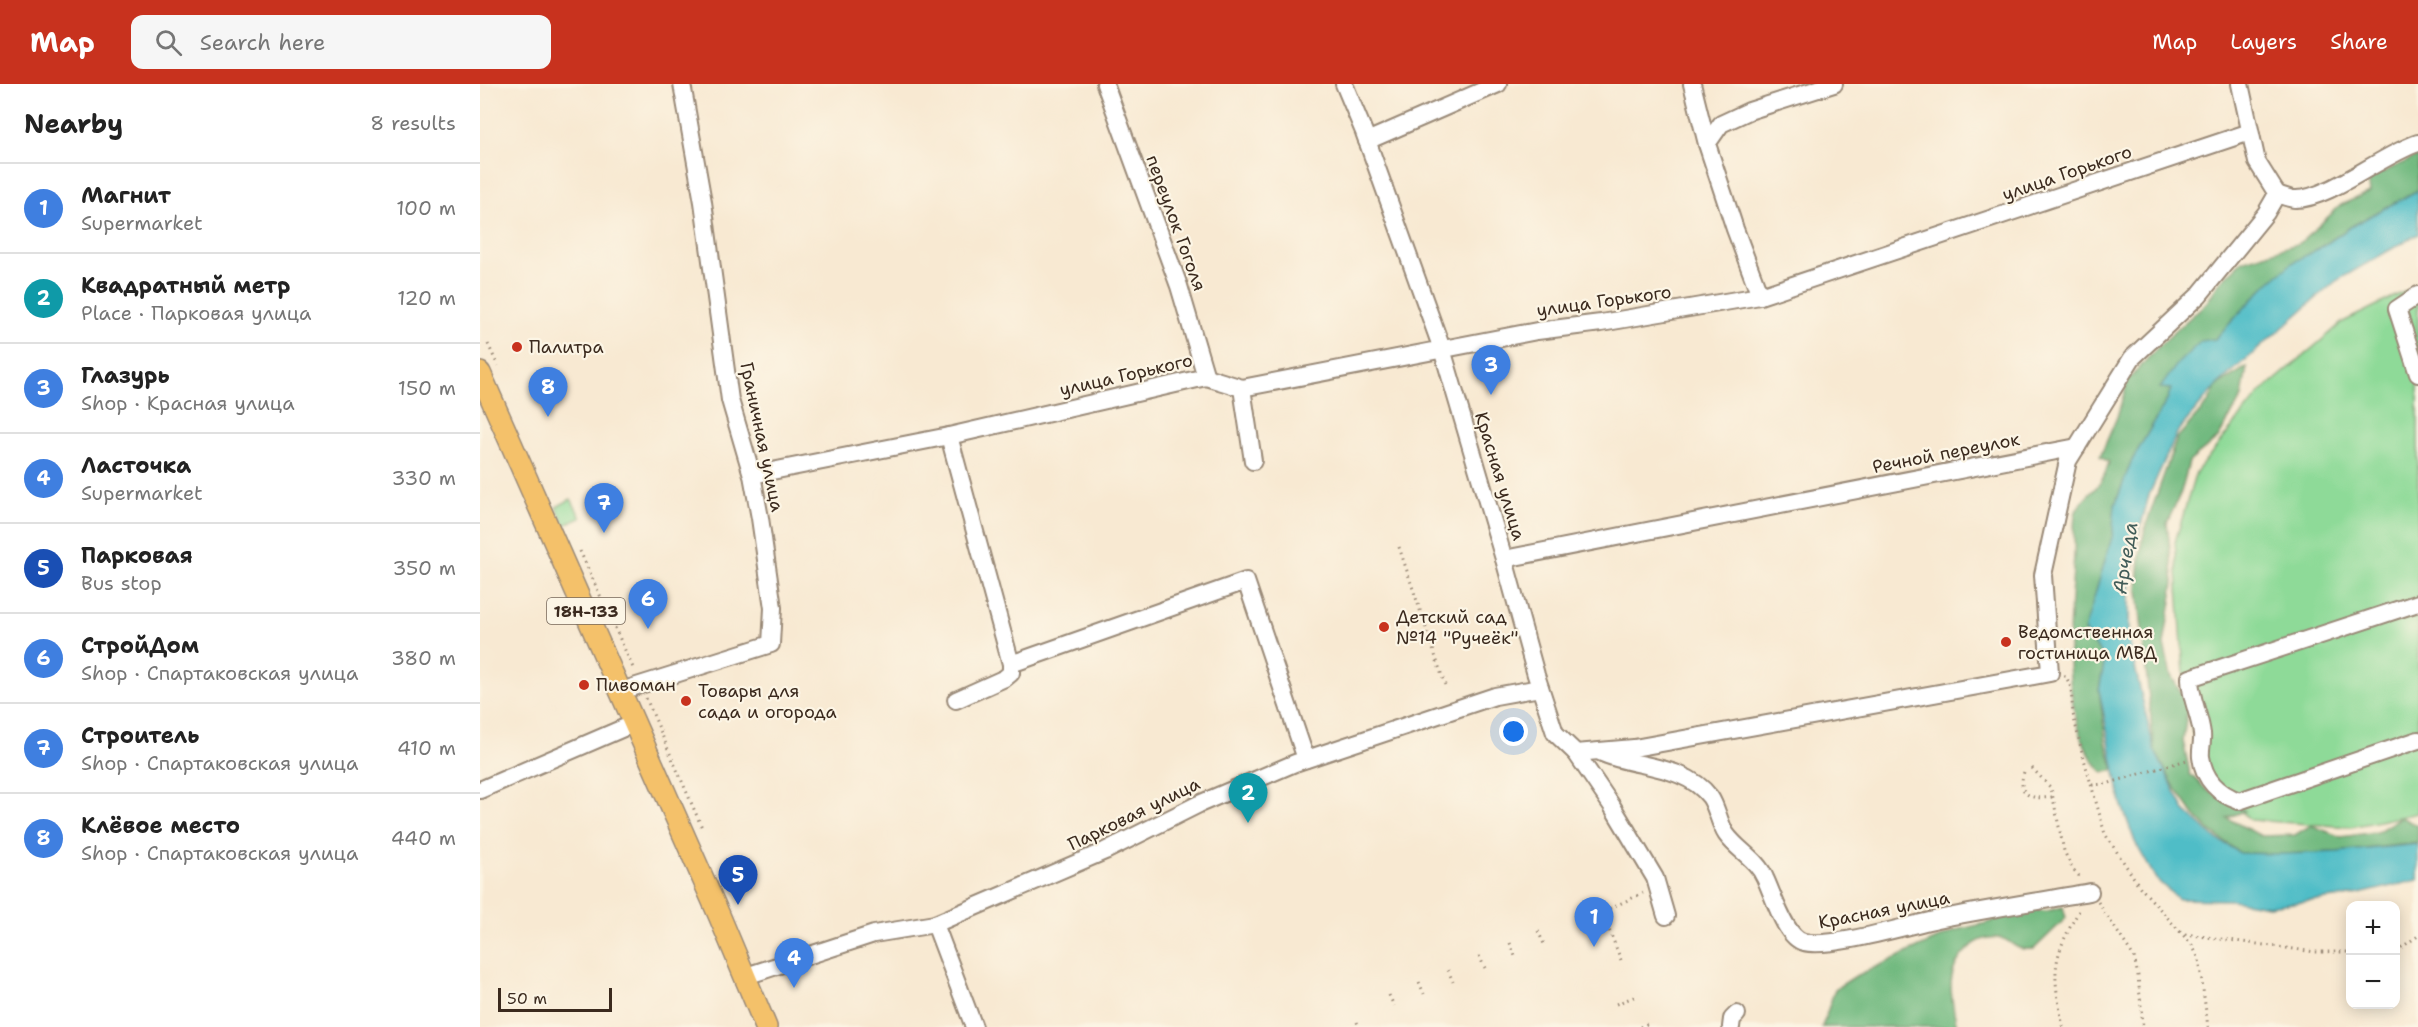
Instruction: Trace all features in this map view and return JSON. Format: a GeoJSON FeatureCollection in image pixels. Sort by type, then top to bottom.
{"type":"FeatureCollection","features":[{"type":"Feature","properties":{"kind":"main road","name":"18Н-133"},"geometry":{"type":"LineString","coordinates":[[480,374],[486,401],[621,691],[746,976],[766,1027]]}},
{"type":"Feature","properties":{"kind":"street","name":"Граничная улица"},"geometry":{"type":"LineString","coordinates":[[621,691],[771,644],[773,608],[752,475],[730,400],[703,202],[682,84]]}},
{"type":"Feature","properties":{"kind":"street","name":"переулок Гоголя"},"geometry":{"type":"LineString","coordinates":[[1106,84],[1179,286],[1206,377]]}},
{"type":"Feature","properties":{"kind":"street","name":"Красная улица"},"geometry":{"type":"LineString","coordinates":[[1344,84],[1367,141],[1442,349],[1555,733],[1576,753],[1646,746],[2050,673]]}},
{"type":"Feature","properties":{"kind":"street"},"geometry":{"type":"LineString","coordinates":[[1367,141],[1498,84]]}},
{"type":"Feature","properties":{"kind":"street"},"geometry":{"type":"LineString","coordinates":[[1692,84],[1717,177],[1760,296]]}},
{"type":"Feature","properties":{"kind":"street"},"geometry":{"type":"LineString","coordinates":[[1707,144],[1721,124],[1749,111],[1834,84]]}},
{"type":"Feature","properties":{"kind":"street"},"geometry":{"type":"LineString","coordinates":[[2240,84],[2258,162],[2277,195],[2296,199],[2320,195],[2402,148],[2418,143]]}},
{"type":"Feature","properties":{"kind":"street","name":"улица Горького"},"geometry":{"type":"LineString","coordinates":[[752,475],[949,436],[1206,377],[1242,388],[1537,331],[1601,323],[1760,296],[2250,132]]}},
{"type":"Feature","properties":{"kind":"street"},"geometry":{"type":"LineString","coordinates":[[2050,673],[2043,575],[2068,461],[2132,358],[2199,294],[2266,213],[2277,195]]}},
{"type":"Feature","properties":{"kind":"street"},"geometry":{"type":"LineString","coordinates":[[2418,295],[2397,309],[2418,374]]}},
{"type":"Feature","properties":{"kind":"street"},"geometry":{"type":"LineString","coordinates":[[1242,388],[1253,461]]}},
{"type":"Feature","properties":{"kind":"street"},"geometry":{"type":"LineString","coordinates":[[949,436],[1011,664],[1011,673],[1005,678],[956,700]]}},
{"type":"Feature","properties":{"kind":"street","name":"Речной переулок"},"geometry":{"type":"LineString","coordinates":[[1504,560],[2077,447]]}},
{"type":"Feature","properties":{"kind":"street"},"geometry":{"type":"LineString","coordinates":[[1011,664],[1246,581],[1306,759]]}},
{"type":"Feature","properties":{"kind":"street"},"geometry":{"type":"LineString","coordinates":[[2418,603],[2190,678],[2190,690],[2202,733],[2201,758],[2207,776],[2223,795],[2239,801],[2418,740]]}},
{"type":"Feature","properties":{"kind":"street","name":"Парковая улица"},"geometry":{"type":"LineString","coordinates":[[746,976],[874,934],[935,924],[1106,851],[1199,804],[1306,759],[1494,696],[1540,688]]}},
{"type":"Feature","properties":{"kind":"street"},"geometry":{"type":"LineString","coordinates":[[480,790],[635,723]]}},
{"type":"Feature","properties":{"kind":"street","name":"Красная улица"},"geometry":{"type":"LineString","coordinates":[[1597,751],[1615,759],[1666,770],[1699,786],[1710,798],[1725,832],[1764,875],[1790,932],[1802,942],[1823,944],[1940,919],[2090,892]]}},
{"type":"Feature","properties":{"kind":"street"},"geometry":{"type":"LineString","coordinates":[[1576,753],[1612,806],[1655,878],[1666,916]]}},
{"type":"Feature","properties":{"kind":"street"},"geometry":{"type":"LineString","coordinates":[[935,924],[974,1027]]}},
{"type":"Feature","properties":{"kind":"path"},"geometry":{"type":"LineString","coordinates":[[1399,547],[1446,688]]}},
{"type":"Feature","properties":{"kind":"path"},"geometry":{"type":"LineString","coordinates":[[2050,673],[2066,676],[2071,688],[2082,752],[2105,834],[2140,887],[2183,934],[2199,959],[2208,1027]]}},
{"type":"Feature","properties":{"kind":"path"},"geometry":{"type":"LineString","coordinates":[[2092,785],[2106,784],[2185,760]]}},
{"type":"Feature","properties":{"kind":"path"},"geometry":{"type":"LineString","coordinates":[[2024,772],[2022,787],[2026,793],[2038,799],[2052,797]]}},
{"type":"Feature","properties":{"kind":"path"},"geometry":{"type":"LineString","coordinates":[[1593,916],[1658,886]]}},
{"type":"Feature","properties":{"kind":"path"},"geometry":{"type":"LineString","coordinates":[[2063,1027],[2055,983],[2059,949],[2090,892]]}},
{"type":"Feature","properties":{"kind":"path"},"geometry":{"type":"LineString","coordinates":[[1602,912],[1621,960]]}},
{"type":"Feature","properties":{"kind":"path"},"geometry":{"type":"LineString","coordinates":[[1538,931],[1544,944]]}},
{"type":"Feature","properties":{"kind":"path"},"geometry":{"type":"LineString","coordinates":[[2183,934],[2315,952],[2346,952]]}},
{"type":"Feature","properties":{"kind":"path"},"geometry":{"type":"LineString","coordinates":[[2400,948],[2418,936]]}},
{"type":"Feature","properties":{"kind":"path"},"geometry":{"type":"LineString","coordinates":[[1510,943],[1515,956]]}},
{"type":"Feature","properties":{"kind":"path"},"geometry":{"type":"LineString","coordinates":[[1479,956],[1485,968]]}},
{"type":"Feature","properties":{"kind":"path"},"geometry":{"type":"LineString","coordinates":[[1448,969],[1453,982]]}},
{"type":"Feature","properties":{"kind":"path"},"geometry":{"type":"LineString","coordinates":[[1419,982],[1424,994]]}},
{"type":"Feature","properties":{"kind":"path"},"geometry":{"type":"LineString","coordinates":[[1389,995],[1394,1006]]}},
{"type":"Feature","properties":{"kind":"path"},"geometry":{"type":"LineString","coordinates":[[1616,1004],[1636,996]]}},
{"type":"Feature","properties":{"kind":"path"},"geometry":{"type":"LineString","coordinates":[[1357,1022],[1359,1027]]}},
{"type":"Feature","properties":{"kind":"path"},"geometry":{"type":"LineString","coordinates":[[1640,1027],[1647,1024]]}},
{"type":"Feature","properties":{"kind":"green space"},"geometry":{"type":"Polygon","coordinates":[[[2418,156],[2418,190],[2352,226],[2267,284],[2215,339],[2161,388],[2171,389],[2131,462],[2115,505],[2105,659],[2099,690],[2106,742],[2114,770],[2103,773],[2088,752],[2078,727],[2072,699],[2069,639],[2074,520],[2076,511],[2100,483],[2106,470],[2109,462],[2100,457],[2117,417],[2128,380],[2159,346],[2207,302],[2219,283],[2242,261],[2300,243],[2341,205],[2370,192],[2368,179],[2418,156]]]}},
{"type":"Feature","properties":{"kind":"green space"},"geometry":{"type":"Polygon","coordinates":[[[2418,285],[2418,813],[2351,827],[2250,820],[2198,767],[2185,689],[2175,542],[2196,472],[2260,393],[2343,322],[2418,285]]]}},
{"type":"Feature","properties":{"kind":"green space"},"geometry":{"type":"Polygon","coordinates":[[[2247,367],[2242,397],[2218,438],[2189,462],[2181,492],[2167,523],[2174,583],[2164,644],[2171,676],[2188,705],[2183,741],[2190,774],[2208,791],[2245,811],[2227,818],[2261,836],[2295,835],[2311,825],[2341,837],[2377,832],[2401,817],[2418,826],[2418,843],[2337,852],[2240,853],[2211,832],[2195,816],[2174,786],[2154,749],[2138,590],[2140,556],[2145,528],[2177,438],[2208,403],[2217,385],[2247,367]]]}},
{"type":"Feature","properties":{"kind":"green space"},"geometry":{"type":"Polygon","coordinates":[[[571,499],[581,518],[565,525],[556,507],[571,499]]]}},
{"type":"Feature","properties":{"kind":"green space"},"geometry":{"type":"Polygon","coordinates":[[[2035,901],[2038,910],[2047,911],[2063,907],[2066,918],[2034,949],[2021,949],[2005,940],[1995,938],[1983,939],[1969,948],[1955,966],[1952,975],[1951,995],[1957,1027],[1822,1027],[1835,989],[1854,977],[1957,930],[1991,922],[2022,902],[2035,901]]]}},
{"type":"Feature","properties":{"kind":"water","name":"Арчеда"},"geometry":{"type":"Polygon","coordinates":[[[2418,190],[2418,234],[2336,281],[2217,385],[2178,431],[2149,495],[2136,544],[2129,596],[2129,641],[2154,749],[2185,811],[2215,838],[2240,853],[2337,852],[2418,844],[2418,880],[2351,896],[2268,906],[2232,900],[2178,899],[2156,879],[2135,842],[2121,803],[2099,690],[2105,659],[2084,631],[2112,537],[2115,505],[2131,462],[2171,389],[2160,388],[2177,364],[2201,341],[2215,339],[2267,284],[2292,263],[2323,246],[2352,226],[2418,190]]]}},
{"type":"Feature","properties":{"kind":"place","name":"Палитра"},"geometry":{"type":"Point","coordinates":[517,347]}},
{"type":"Feature","properties":{"kind":"place","name":"Глазурь"},"geometry":{"type":"Point","coordinates":[1491,395]}},
{"type":"Feature","properties":{"kind":"place","name":"Клёвое место"},"geometry":{"type":"Point","coordinates":[548,417]}},
{"type":"Feature","properties":{"kind":"place","name":"Строитель"},"geometry":{"type":"Point","coordinates":[604,533]}},
{"type":"Feature","properties":{"kind":"place","name":"Детский сад №14 \"Ручеёк\""},"geometry":{"type":"Point","coordinates":[1384,627]}},
{"type":"Feature","properties":{"kind":"place","name":"СтройДом"},"geometry":{"type":"Point","coordinates":[648,629]}},
{"type":"Feature","properties":{"kind":"place","name":"Ведомственная гостиница МВД"},"geometry":{"type":"Point","coordinates":[2006,642]}},
{"type":"Feature","properties":{"kind":"place","name":"Пивоман"},"geometry":{"type":"Point","coordinates":[584,685]}},
{"type":"Feature","properties":{"kind":"place","name":"Товары для сада и огорода"},"geometry":{"type":"Point","coordinates":[686,701]}},
{"type":"Feature","properties":{"kind":"place","name":"Квадратный метр"},"geometry":{"type":"Point","coordinates":[1248,823]}},
{"type":"Feature","properties":{"kind":"place","name":"Парковая"},"geometry":{"type":"Point","coordinates":[738,905]}},
{"type":"Feature","properties":{"kind":"place","name":"Магнит"},"geometry":{"type":"Point","coordinates":[1594,947]}},
{"type":"Feature","properties":{"kind":"place","name":"Ласточка"},"geometry":{"type":"Point","coordinates":[794,988]}}]}
